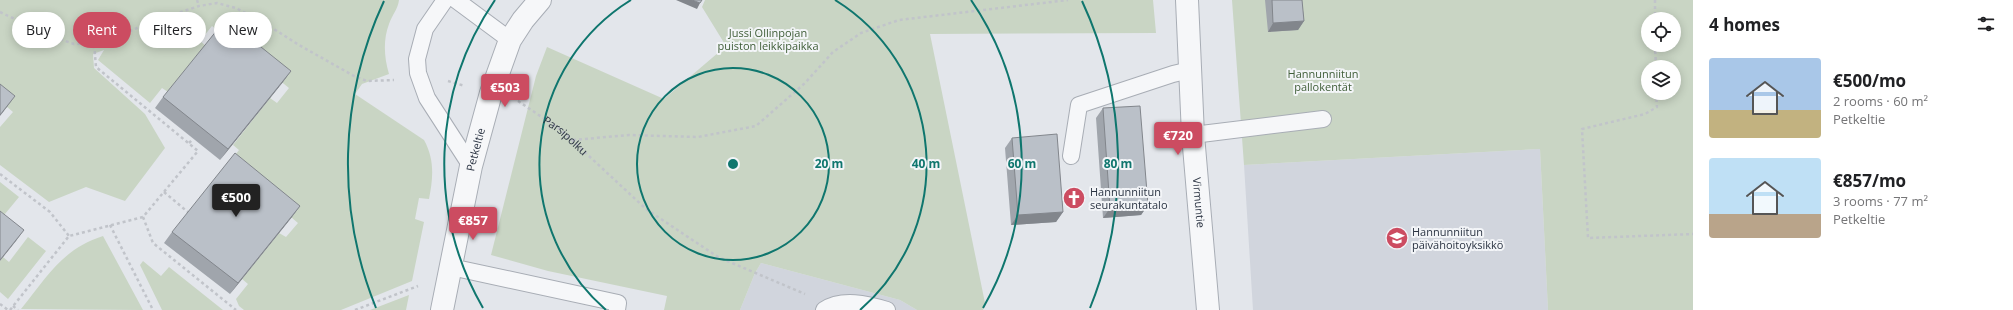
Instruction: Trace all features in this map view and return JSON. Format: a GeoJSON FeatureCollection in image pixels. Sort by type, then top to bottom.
{"type":"FeatureCollection","features":[{"type":"Feature","properties":{"kind":"street","name":"Petkeltie"},"geometry":{"type":"LineString","coordinates":[[442,310],[471,166],[491,93],[510,40],[523,20],[540,0]]}},
{"type":"Feature","properties":{"kind":"street","name":"Virmuntie"},"geometry":{"type":"LineString","coordinates":[[1187,0],[1194,135],[1208,310]]}},
{"type":"Feature","properties":{"kind":"lane"},"geometry":{"type":"LineString","coordinates":[[445,0],[425,29],[417,59],[418,73],[426,98],[471,166]]}},
{"type":"Feature","properties":{"kind":"lane"},"geometry":{"type":"LineString","coordinates":[[456,0],[510,40]]}},
{"type":"Feature","properties":{"kind":"lane"},"geometry":{"type":"LineString","coordinates":[[1071,156],[1079,105],[1190,70]]}},
{"type":"Feature","properties":{"kind":"lane"},"geometry":{"type":"LineString","coordinates":[[1194,135],[1323,119]]}},
{"type":"Feature","properties":{"kind":"lane"},"geometry":{"type":"LineString","coordinates":[[450,267],[618,303],[617,310]]}},
{"type":"Feature","properties":{"kind":"lane"},"geometry":{"type":"LineString","coordinates":[[827,308],[863,303],[887,310]]}},
{"type":"Feature","properties":{"kind":"path"},"geometry":{"type":"LineString","coordinates":[[197,0],[199,6]]}},
{"type":"Feature","properties":{"kind":"path"},"geometry":{"type":"LineString","coordinates":[[572,140],[629,135],[698,137],[756,126],[805,83],[833,52],[861,33],[899,20],[1068,0]]}},
{"type":"Feature","properties":{"kind":"path"},"geometry":{"type":"LineString","coordinates":[[1654,0],[1655,12]]}},
{"type":"Feature","properties":{"kind":"path"},"geometry":{"type":"LineString","coordinates":[[131,30],[199,6],[217,3],[236,8],[354,76],[367,81],[384,82],[402,79],[418,73]]}},
{"type":"Feature","properties":{"kind":"path"},"geometry":{"type":"LineString","coordinates":[[0,12],[51,36],[73,44]]}},
{"type":"Feature","properties":{"kind":"path"},"geometry":{"type":"LineString","coordinates":[[0,304],[9,310],[69,236],[143,217],[198,151],[96,67],[94,48]]}},
{"type":"Feature","properties":{"kind":"path","name":"Parsipolku"},"geometry":{"type":"LineString","coordinates":[[418,73],[518,102],[561,130],[646,209],[718,257],[827,308]]}},
{"type":"Feature","properties":{"kind":"path"},"geometry":{"type":"LineString","coordinates":[[1656,100],[1657,108],[1645,114],[1582,129],[1588,238],[1693,234]]}},
{"type":"Feature","properties":{"kind":"path"},"geometry":{"type":"LineString","coordinates":[[189,143],[193,139]]}},
{"type":"Feature","properties":{"kind":"path"},"geometry":{"type":"LineString","coordinates":[[0,174],[50,212],[69,236]]}},
{"type":"Feature","properties":{"kind":"path"},"geometry":{"type":"LineString","coordinates":[[164,192],[189,212]]}},
{"type":"Feature","properties":{"kind":"path"},"geometry":{"type":"LineString","coordinates":[[143,217],[153,243],[236,310]]}},
{"type":"Feature","properties":{"kind":"path"},"geometry":{"type":"LineString","coordinates":[[110,225],[153,310]]}},
{"type":"Feature","properties":{"kind":"path"},"geometry":{"type":"LineString","coordinates":[[355,310],[420,285]]}},
{"type":"Feature","properties":{"kind":"path"},"geometry":{"type":"LineString","coordinates":[[13,306],[18,310]]}},
{"type":"Feature","properties":{"kind":"shaded area","name":"Hannunniitun päivähoitoyksikkö"},"geometry":{"type":"Polygon","coordinates":[[[1540,149],[1548,310],[1253,310],[1244,165],[1540,149]]]}},
{"type":"Feature","properties":{"kind":"shaded area"},"geometry":{"type":"Polygon","coordinates":[[[761,263],[900,300],[917,310],[740,310],[755,273],[761,263]]]}},
{"type":"Feature","properties":{"kind":"green space"},"geometry":{"type":"Polygon","coordinates":[[[0,0],[399,0],[387,30],[385,42],[385,55],[389,74],[362,84],[355,94],[424,140],[428,147],[432,176],[429,199],[419,198],[415,219],[424,222],[412,281],[341,310],[244,310],[239,306],[236,299],[248,284],[242,279],[279,233],[286,237],[298,223],[228,164],[239,150],[233,145],[270,98],[277,103],[289,88],[239,48],[272,48],[272,12],[214,12],[214,28],[212,26],[206,34],[206,12],[139,12],[139,48],[204,48],[168,92],[162,88],[150,103],[98,60],[104,50],[93,54],[94,68],[145,114],[165,148],[125,201],[86,187],[49,202],[0,165],[0,127],[13,112],[0,101],[0,0]]]}},
{"type":"Feature","properties":{"kind":"green space","name":"Jussi Ollinpojan puiston leikkipaikka"},"geometry":{"type":"Polygon","coordinates":[[[705,0],[1153,0],[1156,33],[930,34],[985,303],[983,310],[917,310],[900,300],[761,263],[755,273],[740,310],[664,310],[667,296],[548,271],[491,255],[536,76],[547,47],[664,99],[726,46],[702,7],[705,0]]]}},
{"type":"Feature","properties":{"kind":"green space","name":"Hannunniitun pallokentät"},"geometry":{"type":"Polygon","coordinates":[[[1232,0],[1693,0],[1693,310],[1548,310],[1540,149],[1244,165],[1232,0]]]}},
{"type":"Feature","properties":{"kind":"green space"},"geometry":{"type":"Polygon","coordinates":[[[0,182],[19,197],[0,220],[0,182]]]}},
{"type":"Feature","properties":{"kind":"green space"},"geometry":{"type":"Polygon","coordinates":[[[103,236],[143,310],[21,309],[56,265],[66,256],[77,248],[103,236]]]}},
{"type":"Feature","properties":{"kind":"green space"},"geometry":{"type":"Polygon","coordinates":[[[28,237],[46,251],[8,299],[0,292],[0,261],[3,257],[9,262],[28,237]]]}},
{"type":"Feature","properties":{"kind":"green space"},"geometry":{"type":"Polygon","coordinates":[[[143,261],[161,276],[169,267],[223,310],[162,310],[140,265],[143,261]]]}},
{"type":"Feature","properties":{"kind":"green space"},"geometry":{"type":"Polygon","coordinates":[[[409,295],[406,310],[370,310],[409,295]]]}},
{"type":"Feature","properties":{"kind":"building"},"geometry":{"type":"Polygon","coordinates":[[[692,0],[702,0],[700,3],[692,0]]]}},
{"type":"Feature","properties":{"kind":"building"},"geometry":{"type":"Polygon","coordinates":[[[1272,0],[1302,0],[1304,21],[1273,23],[1272,0]]]}},
{"type":"Feature","properties":{"kind":"building"},"geometry":{"type":"Polygon","coordinates":[[[214,34],[214,48],[262,48],[291,71],[228,149],[163,97],[203,48],[206,48],[206,44],[214,34]]]}},
{"type":"Feature","properties":{"kind":"building"},"geometry":{"type":"Polygon","coordinates":[[[0,84],[15,96],[0,115],[0,84]]]}},
{"type":"Feature","properties":{"kind":"building"},"geometry":{"type":"Polygon","coordinates":[[[1140,106],[1148,205],[1110,208],[1103,108],[1140,106]]]}},
{"type":"Feature","properties":{"kind":"building"},"geometry":{"type":"Polygon","coordinates":[[[1057,134],[1063,212],[1018,215],[1012,138],[1057,134]]]}},
{"type":"Feature","properties":{"kind":"building"},"geometry":{"type":"Polygon","coordinates":[[[235,153],[300,206],[238,283],[172,232],[235,153]]]}},
{"type":"Feature","properties":{"kind":"building"},"geometry":{"type":"Polygon","coordinates":[[[0,211],[24,230],[0,260],[0,211]]]}},
{"type":"Feature","properties":{"kind":"place","name":"Hannunniitun seurakuntatalo"},"geometry":{"type":"Point","coordinates":[1074,198]}},
{"type":"Feature","properties":{"kind":"place","name":"Hannunniitun päivähoitoyksikkö"},"geometry":{"type":"Point","coordinates":[1397,238]}}]}
